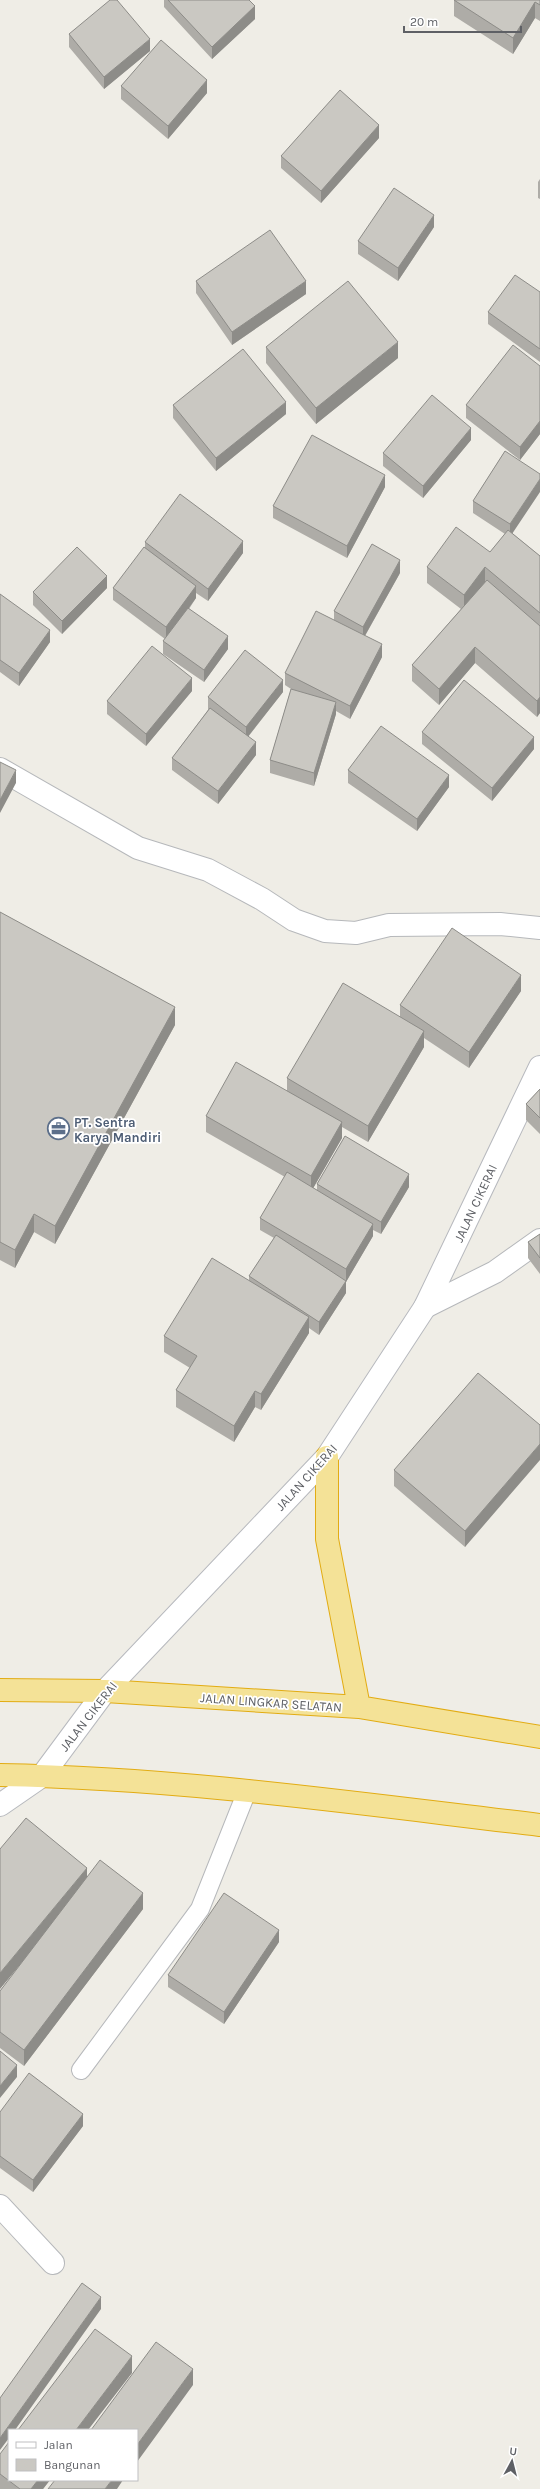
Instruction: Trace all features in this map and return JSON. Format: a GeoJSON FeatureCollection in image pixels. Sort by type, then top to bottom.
{"type":"FeatureCollection","features":[{"type":"Feature","properties":{"kind":"highway"},"geometry":{"type":"LineString","coordinates":[[327,1456],[327,1540],[359,1708]]}},
{"type":"Feature","properties":{"kind":"highway","name":"JALAN LINGKAR SELATAN"},"geometry":{"type":"LineString","coordinates":[[0,1690],[105,1691],[359,1708],[540,1737]]}},
{"type":"Feature","properties":{"kind":"highway"},"geometry":{"type":"LineString","coordinates":[[0,1775],[42,1776],[247,1790],[540,1825]]}},
{"type":"Feature","properties":{"kind":"street"},"geometry":{"type":"LineString","coordinates":[[0,769],[138,848],[208,870],[262,899],[294,920],[325,931],[356,932],[389,926],[500,924],[540,928]]}},
{"type":"Feature","properties":{"kind":"street","name":"JALAN CIKERAI"},"geometry":{"type":"LineString","coordinates":[[0,1805],[42,1776],[105,1691],[327,1456],[425,1307],[540,1067]]}},
{"type":"Feature","properties":{"kind":"street"},"geometry":{"type":"LineString","coordinates":[[425,1307],[495,1272],[540,1240]]}},
{"type":"Feature","properties":{"kind":"street"},"geometry":{"type":"LineString","coordinates":[[0,2206],[53,2264]]}},
{"type":"Feature","properties":{"kind":"lane"},"geometry":{"type":"LineString","coordinates":[[81,2070],[200,1909],[247,1790]]}},
{"type":"Feature","properties":{"kind":"building"},"geometry":{"type":"Polygon","coordinates":[[[110,0],[117,0],[150,39],[104,77],[69,34],[110,0]]]}},
{"type":"Feature","properties":{"kind":"building"},"geometry":{"type":"Polygon","coordinates":[[[168,0],[249,0],[255,6],[212,47],[168,0]]]}},
{"type":"Feature","properties":{"kind":"building"},"geometry":{"type":"Polygon","coordinates":[[[454,0],[540,0],[540,5],[535,2],[513,38],[454,0]]]}},
{"type":"Feature","properties":{"kind":"building"},"geometry":{"type":"Polygon","coordinates":[[[161,40],[207,80],[168,126],[121,86],[161,40]]]}},
{"type":"Feature","properties":{"kind":"building"},"geometry":{"type":"Polygon","coordinates":[[[340,90],[379,125],[321,191],[281,156],[340,90]]]}},
{"type":"Feature","properties":{"kind":"building"},"geometry":{"type":"Polygon","coordinates":[[[394,188],[434,215],[398,268],[358,241],[394,188]]]}},
{"type":"Feature","properties":{"kind":"building"},"geometry":{"type":"Polygon","coordinates":[[[270,230],[306,281],[232,332],[196,281],[270,230]]]}},
{"type":"Feature","properties":{"kind":"building"},"geometry":{"type":"Polygon","coordinates":[[[515,275],[540,292],[540,349],[488,312],[515,275]]]}},
{"type":"Feature","properties":{"kind":"building"},"geometry":{"type":"Polygon","coordinates":[[[348,281],[398,342],[316,408],[266,347],[348,281]]]}},
{"type":"Feature","properties":{"kind":"building"},"geometry":{"type":"Polygon","coordinates":[[[513,345],[540,366],[540,421],[520,447],[466,405],[513,345]]]}},
{"type":"Feature","properties":{"kind":"building"},"geometry":{"type":"Polygon","coordinates":[[[243,349],[286,402],[216,458],[173,405],[243,349]]]}},
{"type":"Feature","properties":{"kind":"building"},"geometry":{"type":"Polygon","coordinates":[[[432,395],[471,428],[423,486],[383,453],[432,395]]]}},
{"type":"Feature","properties":{"kind":"building"},"geometry":{"type":"Polygon","coordinates":[[[312,435],[385,475],[347,546],[273,506],[312,435]]]}},
{"type":"Feature","properties":{"kind":"building"},"geometry":{"type":"Polygon","coordinates":[[[505,451],[540,474],[540,479],[510,524],[473,501],[505,451]]]}},
{"type":"Feature","properties":{"kind":"building"},"geometry":{"type":"Polygon","coordinates":[[[180,494],[243,541],[208,589],[145,542],[180,494]]]}},
{"type":"Feature","properties":{"kind":"building"},"geometry":{"type":"Polygon","coordinates":[[[456,527],[490,552],[508,530],[540,556],[540,613],[485,567],[464,595],[427,567],[456,527]]]}},
{"type":"Feature","properties":{"kind":"building"},"geometry":{"type":"Polygon","coordinates":[[[372,544],[400,560],[363,627],[334,611],[372,544]]]}},
{"type":"Feature","properties":{"kind":"building"},"geometry":{"type":"Polygon","coordinates":[[[77,547],[107,576],[62,621],[33,592],[77,547]]]}},
{"type":"Feature","properties":{"kind":"building"},"geometry":{"type":"Polygon","coordinates":[[[144,547],[196,586],[166,627],[113,588],[144,547]]]}},
{"type":"Feature","properties":{"kind":"building"},"geometry":{"type":"Polygon","coordinates":[[[487,580],[540,626],[540,697],[537,701],[475,647],[439,689],[412,665],[487,580]]]}},
{"type":"Feature","properties":{"kind":"building"},"geometry":{"type":"Polygon","coordinates":[[[0,594],[50,630],[19,673],[0,660],[0,594]]]}},
{"type":"Feature","properties":{"kind":"building"},"geometry":{"type":"Polygon","coordinates":[[[188,608],[228,636],[204,670],[163,641],[188,608]]]}},
{"type":"Feature","properties":{"kind":"building"},"geometry":{"type":"Polygon","coordinates":[[[316,611],[382,644],[350,706],[285,673],[316,611]]]}},
{"type":"Feature","properties":{"kind":"building"},"geometry":{"type":"Polygon","coordinates":[[[152,646],[192,678],[146,734],[107,701],[152,646]]]}},
{"type":"Feature","properties":{"kind":"building"},"geometry":{"type":"Polygon","coordinates":[[[245,650],[283,680],[246,727],[208,697],[245,650]]]}},
{"type":"Feature","properties":{"kind":"building"},"geometry":{"type":"Polygon","coordinates":[[[464,680],[534,737],[492,788],[422,732],[464,680]]]}},
{"type":"Feature","properties":{"kind":"building"},"geometry":{"type":"Polygon","coordinates":[[[291,689],[336,702],[314,773],[270,760],[291,689]]]}},
{"type":"Feature","properties":{"kind":"building"},"geometry":{"type":"Polygon","coordinates":[[[210,708],[256,742],[218,791],[172,758],[210,708]]]}},
{"type":"Feature","properties":{"kind":"building"},"geometry":{"type":"Polygon","coordinates":[[[381,726],[449,775],[417,819],[348,770],[381,726]]]}},
{"type":"Feature","properties":{"kind":"building"},"geometry":{"type":"Polygon","coordinates":[[[0,762],[16,770],[0,800],[0,762]]]}},
{"type":"Feature","properties":{"kind":"building","name":"PT. Sentra Karya Mandiri"},"geometry":{"type":"Polygon","coordinates":[[[0,912],[175,1007],[55,1226],[34,1214],[15,1250],[0,1242],[0,912]]]}},
{"type":"Feature","properties":{"kind":"building"},"geometry":{"type":"Polygon","coordinates":[[[452,928],[521,975],[469,1052],[400,1005],[452,928]]]}},
{"type":"Feature","properties":{"kind":"building"},"geometry":{"type":"Polygon","coordinates":[[[343,983],[424,1031],[368,1126],[287,1078],[343,983]]]}},
{"type":"Feature","properties":{"kind":"building"},"geometry":{"type":"Polygon","coordinates":[[[236,1062],[342,1122],[311,1176],[206,1116],[236,1062]]]}},
{"type":"Feature","properties":{"kind":"building"},"geometry":{"type":"Polygon","coordinates":[[[540,1089],[540,1118],[526,1104],[540,1089]]]}},
{"type":"Feature","properties":{"kind":"building"},"geometry":{"type":"Polygon","coordinates":[[[345,1136],[409,1174],[381,1222],[317,1184],[345,1136]]]}},
{"type":"Feature","properties":{"kind":"building"},"geometry":{"type":"Polygon","coordinates":[[[287,1172],[373,1224],[346,1269],[260,1218],[287,1172]]]}},
{"type":"Feature","properties":{"kind":"building"},"geometry":{"type":"Polygon","coordinates":[[[540,1234],[540,1258],[528,1242],[540,1234]]]}},
{"type":"Feature","properties":{"kind":"building"},"geometry":{"type":"Polygon","coordinates":[[[276,1235],[346,1281],[319,1322],[249,1276],[276,1235]]]}},
{"type":"Feature","properties":{"kind":"building"},"geometry":{"type":"Polygon","coordinates":[[[212,1258],[309,1317],[261,1394],[255,1391],[234,1426],[176,1390],[197,1356],[164,1336],[212,1258]]]}},
{"type":"Feature","properties":{"kind":"building"},"geometry":{"type":"Polygon","coordinates":[[[478,1373],[540,1425],[540,1444],[465,1531],[394,1470],[478,1373]]]}},
{"type":"Feature","properties":{"kind":"building"},"geometry":{"type":"Polygon","coordinates":[[[26,1818],[87,1868],[0,1973],[0,1849],[26,1818]]]}},
{"type":"Feature","properties":{"kind":"building"},"geometry":{"type":"Polygon","coordinates":[[[100,1860],[143,1893],[24,2050],[0,2032],[0,1991],[100,1860]]]}},
{"type":"Feature","properties":{"kind":"building"},"geometry":{"type":"Polygon","coordinates":[[[224,1893],[279,1930],[224,2012],[168,1975],[224,1893]]]}},
{"type":"Feature","properties":{"kind":"building"},"geometry":{"type":"Polygon","coordinates":[[[0,2051],[17,2065],[0,2086],[0,2051]]]}},
{"type":"Feature","properties":{"kind":"building"},"geometry":{"type":"Polygon","coordinates":[[[29,2073],[83,2114],[33,2180],[0,2156],[0,2112],[29,2073]]]}},
{"type":"Feature","properties":{"kind":"building"},"geometry":{"type":"Polygon","coordinates":[[[82,2283],[101,2297],[0,2438],[0,2398],[82,2283]]]}},
{"type":"Feature","properties":{"kind":"building"},"geometry":{"type":"Polygon","coordinates":[[[95,2329],[132,2356],[77,2429],[19,2429],[95,2329]]]}},
{"type":"Feature","properties":{"kind":"building"},"geometry":{"type":"Polygon","coordinates":[[[156,2342],[193,2369],[138,2444],[138,2429],[92,2429],[156,2342]]]}},
{"type":"Feature","properties":{"kind":"building"},"geometry":{"type":"Polygon","coordinates":[[[8,2443],[8,2480],[0,2474],[0,2454],[8,2443]]]}},
{"type":"Feature","properties":{"kind":"building"},"geometry":{"type":"Polygon","coordinates":[[[9,2481],[37,2481],[31,2489],[20,2489],[9,2481]]]}},
{"type":"Feature","properties":{"kind":"building"},"geometry":{"type":"Polygon","coordinates":[[[54,2481],[111,2481],[105,2489],[48,2489],[54,2481]]]}},
{"type":"Feature","properties":{"kind":"place","name":"PT. Sentra Karya Mandiri"},"geometry":{"type":"Point","coordinates":[59,1129]}}]}
